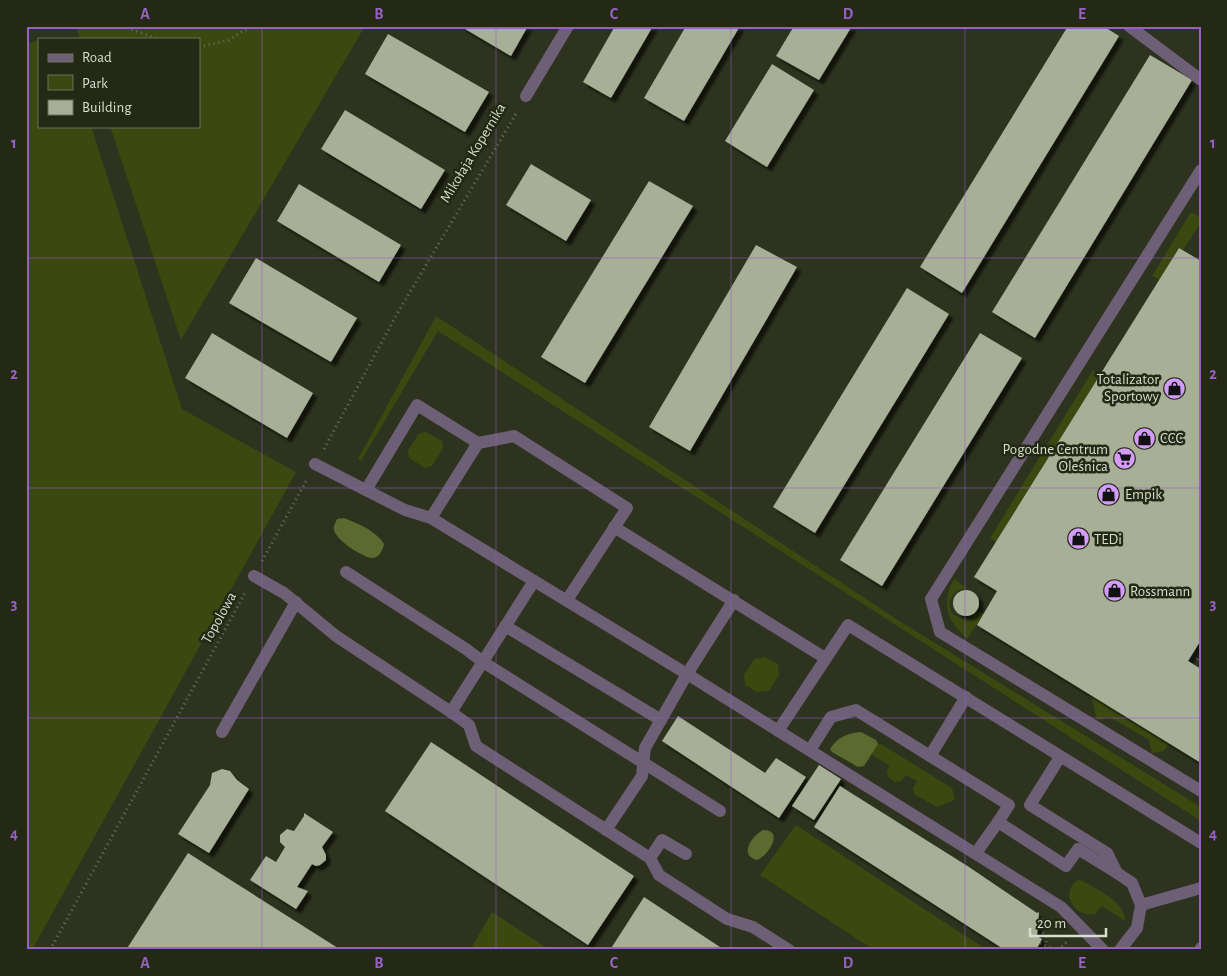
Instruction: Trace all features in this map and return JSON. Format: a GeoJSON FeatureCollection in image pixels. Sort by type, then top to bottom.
{"type":"FeatureCollection","features":[{"type":"Feature","properties":{"kind":"street","name":"Mikołaja Kopernika"},"geometry":{"type":"LineString","coordinates":[[526,96],[568,26]]}},
{"type":"Feature","properties":{"kind":"street"},"geometry":{"type":"LineString","coordinates":[[1129,26],[1201,80]]}},
{"type":"Feature","properties":{"kind":"street"},"geometry":{"type":"LineString","coordinates":[[1201,170],[931,599],[940,632],[1201,791]]}},
{"type":"Feature","properties":{"kind":"street"},"geometry":{"type":"LineString","coordinates":[[366,490],[417,405],[478,443],[514,436],[627,508],[566,600]]}},
{"type":"Feature","properties":{"kind":"street"},"geometry":{"type":"LineString","coordinates":[[431,518],[478,443]]}},
{"type":"Feature","properties":{"kind":"street"},"geometry":{"type":"LineString","coordinates":[[315,464],[405,510],[431,518],[687,674],[1061,907],[1103,950]]}},
{"type":"Feature","properties":{"kind":"street"},"geometry":{"type":"LineString","coordinates":[[614,527],[825,658]]}},
{"type":"Feature","properties":{"kind":"street"},"geometry":{"type":"LineString","coordinates":[[346,572],[466,649],[482,662],[720,811]]}},
{"type":"Feature","properties":{"kind":"street"},"geometry":{"type":"LineString","coordinates":[[254,576],[284,593],[336,636],[469,725],[476,746],[650,858],[659,875],[727,919],[753,927],[789,950]]}},
{"type":"Feature","properties":{"kind":"street"},"geometry":{"type":"LineString","coordinates":[[451,712],[534,581]]}},
{"type":"Feature","properties":{"kind":"street"},"geometry":{"type":"LineString","coordinates":[[606,830],[642,776],[645,748],[660,720],[734,600]]}},
{"type":"Feature","properties":{"kind":"street"},"geometry":{"type":"LineString","coordinates":[[222,732],[296,602]]}},
{"type":"Feature","properties":{"kind":"street"},"geometry":{"type":"LineString","coordinates":[[778,731],[848,625],[1201,843]]}},
{"type":"Feature","properties":{"kind":"street"},"geometry":{"type":"LineString","coordinates":[[505,626],[660,720]]}},
{"type":"Feature","properties":{"kind":"street"},"geometry":{"type":"LineString","coordinates":[[930,756],[966,697]]}},
{"type":"Feature","properties":{"kind":"street"},"geometry":{"type":"LineString","coordinates":[[810,750],[831,717],[856,710],[1009,805],[1030,805],[1107,853],[1118,873]]}},
{"type":"Feature","properties":{"kind":"street"},"geometry":{"type":"LineString","coordinates":[[1030,805],[1060,757]]}},
{"type":"Feature","properties":{"kind":"street"},"geometry":{"type":"LineString","coordinates":[[976,853],[1009,805]]}},
{"type":"Feature","properties":{"kind":"street"},"geometry":{"type":"LineString","coordinates":[[998,822],[1066,866],[1078,849],[1132,883],[1140,905],[1137,928],[1120,950]]}},
{"type":"Feature","properties":{"kind":"street"},"geometry":{"type":"LineString","coordinates":[[650,858],[662,840],[686,854]]}},
{"type":"Feature","properties":{"kind":"street"},"geometry":{"type":"LineString","coordinates":[[1140,905],[1201,888]]}},
{"type":"Feature","properties":{"kind":"path"},"geometry":{"type":"LineString","coordinates":[[128,26],[154,38]]}},
{"type":"Feature","properties":{"kind":"path"},"geometry":{"type":"LineString","coordinates":[[200,47],[229,40],[251,26]]}},
{"type":"Feature","properties":{"kind":"path","name":"Mikołaja Kopernika"},"geometry":{"type":"LineString","coordinates":[[407,297],[526,96]]}},
{"type":"Feature","properties":{"kind":"path","name":"Topolowa"},"geometry":{"type":"LineString","coordinates":[[50,950],[407,297]]}},
{"type":"Feature","properties":{"kind":"path"},"geometry":{"type":"LineString","coordinates":[[1201,655],[1197,660],[1201,662]]}},
{"type":"Feature","properties":{"kind":"path"},"geometry":{"type":"LineString","coordinates":[[1040,943],[1056,950]]}},
{"type":"Feature","properties":{"kind":"green space"},"geometry":{"type":"Polygon","coordinates":[[[76,26],[365,26],[181,340],[111,128],[200,128],[200,38],[80,38],[76,26]]]}},
{"type":"Feature","properties":{"kind":"green space"},"geometry":{"type":"Polygon","coordinates":[[[38,40],[38,128],[92,128],[182,409],[296,472],[32,950],[26,950],[26,44],[38,40]]]}},
{"type":"Feature","properties":{"kind":"green space"},"geometry":{"type":"Polygon","coordinates":[[[1191,212],[1201,217],[1201,222],[1183,250],[1178,248],[1159,280],[1152,276],[1191,212]]]}},
{"type":"Feature","properties":{"kind":"green space"},"geometry":{"type":"Polygon","coordinates":[[[436,316],[901,622],[1201,807],[1201,821],[438,331],[361,461],[358,459],[436,316]]]}},
{"type":"Feature","properties":{"kind":"green space"},"geometry":{"type":"Polygon","coordinates":[[[1093,370],[1100,374],[996,542],[990,538],[1093,370]]]}},
{"type":"Feature","properties":{"kind":"green space"},"geometry":{"type":"Polygon","coordinates":[[[426,432],[442,441],[443,448],[432,466],[425,468],[409,458],[408,451],[419,433],[426,432]]]}},
{"type":"Feature","properties":{"kind":"green space"},"geometry":{"type":"Polygon","coordinates":[[[954,579],[967,588],[956,591],[949,602],[952,614],[962,619],[973,617],[978,611],[984,614],[967,639],[955,625],[948,612],[947,597],[954,579]]]}},
{"type":"Feature","properties":{"kind":"green space"},"geometry":{"type":"Polygon","coordinates":[[[765,657],[778,664],[779,675],[769,691],[757,692],[745,685],[744,675],[754,659],[765,657]]]}},
{"type":"Feature","properties":{"kind":"green space"},"geometry":{"type":"Polygon","coordinates":[[[1091,696],[1168,744],[1164,751],[1152,753],[1149,740],[1110,717],[1097,720],[1091,696]]]}},
{"type":"Feature","properties":{"kind":"green space"},"geometry":{"type":"Polygon","coordinates":[[[878,744],[881,744],[952,788],[955,800],[937,807],[914,794],[913,788],[917,781],[906,775],[901,781],[895,782],[888,777],[887,771],[890,766],[871,754],[878,744]]]}},
{"type":"Feature","properties":{"kind":"green space"},"geometry":{"type":"Polygon","coordinates":[[[796,825],[987,950],[874,950],[760,875],[796,825]]]}},
{"type":"Feature","properties":{"kind":"green space"},"geometry":{"type":"Polygon","coordinates":[[[1078,880],[1083,881],[1116,902],[1124,914],[1125,921],[1102,906],[1095,914],[1087,914],[1075,908],[1069,897],[1072,885],[1078,880]]]}},
{"type":"Feature","properties":{"kind":"green space"},"geometry":{"type":"Polygon","coordinates":[[[492,912],[550,950],[470,950],[492,912]]]}},
{"type":"Feature","properties":{"kind":"shaded area"},"geometry":{"type":"Polygon","coordinates":[[[344,518],[366,528],[380,539],[384,544],[379,555],[372,558],[362,555],[339,538],[334,527],[337,519],[344,518]]]}},
{"type":"Feature","properties":{"kind":"shaded area"},"geometry":{"type":"Polygon","coordinates":[[[861,732],[876,740],[878,744],[864,766],[858,767],[830,749],[843,736],[861,732]]]}},
{"type":"Feature","properties":{"kind":"shaded area"},"geometry":{"type":"Polygon","coordinates":[[[763,830],[770,831],[774,838],[770,849],[757,860],[751,858],[748,854],[749,845],[763,830]]]}},
{"type":"Feature","properties":{"kind":"building"},"geometry":{"type":"Polygon","coordinates":[[[460,26],[528,26],[511,56],[460,26]]]}},
{"type":"Feature","properties":{"kind":"building"},"geometry":{"type":"Polygon","coordinates":[[[615,26],[653,26],[611,98],[583,82],[615,26]]]}},
{"type":"Feature","properties":{"kind":"building"},"geometry":{"type":"Polygon","coordinates":[[[686,26],[740,26],[684,121],[644,98],[686,26]]]}},
{"type":"Feature","properties":{"kind":"building"},"geometry":{"type":"Polygon","coordinates":[[[794,26],[852,26],[819,80],[776,56],[794,26]]]}},
{"type":"Feature","properties":{"kind":"building"},"geometry":{"type":"Polygon","coordinates":[[[1068,26],[1103,26],[1119,36],[962,293],[920,267],[1068,26]]]}},
{"type":"Feature","properties":{"kind":"building"},"geometry":{"type":"Polygon","coordinates":[[[388,34],[489,92],[465,132],[365,74],[388,34]]]}},
{"type":"Feature","properties":{"kind":"building"},"geometry":{"type":"Polygon","coordinates":[[[1150,55],[1192,80],[1035,338],[992,312],[1150,55]]]}},
{"type":"Feature","properties":{"kind":"building"},"geometry":{"type":"Polygon","coordinates":[[[772,64],[814,90],[767,167],[725,141],[772,64]]]}},
{"type":"Feature","properties":{"kind":"building"},"geometry":{"type":"Polygon","coordinates":[[[345,110],[445,170],[421,209],[321,149],[345,110]]]}},
{"type":"Feature","properties":{"kind":"building"},"geometry":{"type":"Polygon","coordinates":[[[531,164],[591,200],[566,241],[506,205],[531,164]]]}},
{"type":"Feature","properties":{"kind":"building"},"geometry":{"type":"Polygon","coordinates":[[[649,181],[693,206],[585,383],[541,357],[649,181]]]}},
{"type":"Feature","properties":{"kind":"building"},"geometry":{"type":"Polygon","coordinates":[[[299,184],[401,245],[379,282],[277,221],[299,184]]]}},
{"type":"Feature","properties":{"kind":"building"},"geometry":{"type":"Polygon","coordinates":[[[756,245],[797,267],[690,451],[649,427],[756,245]]]}},
{"type":"Feature","properties":{"kind":"building","name":"Pogodne Centrum Oleśnica"},"geometry":{"type":"Polygon","coordinates":[[[1179,248],[1201,261],[1201,640],[1188,661],[1201,669],[1201,763],[977,625],[997,591],[974,577],[1179,248]]]}},
{"type":"Feature","properties":{"kind":"building"},"geometry":{"type":"Polygon","coordinates":[[[256,258],[357,318],[331,362],[229,303],[256,258]]]}},
{"type":"Feature","properties":{"kind":"building"},"geometry":{"type":"Polygon","coordinates":[[[907,288],[949,314],[815,533],[773,507],[907,288]]]}},
{"type":"Feature","properties":{"kind":"building"},"geometry":{"type":"Polygon","coordinates":[[[212,333],[313,393],[287,438],[185,378],[212,333]]]}},
{"type":"Feature","properties":{"kind":"building"},"geometry":{"type":"Polygon","coordinates":[[[980,333],[1022,358],[882,586],[840,560],[980,333]]]}},
{"type":"Feature","properties":{"kind":"building"},"geometry":{"type":"Polygon","coordinates":[[[966,590],[975,594],[979,603],[975,612],[966,616],[957,612],[953,603],[957,594],[966,590]]]}},
{"type":"Feature","properties":{"kind":"building"},"geometry":{"type":"Polygon","coordinates":[[[678,716],[765,773],[776,758],[806,777],[779,818],[662,741],[678,716]]]}},
{"type":"Feature","properties":{"kind":"building"},"geometry":{"type":"Polygon","coordinates":[[[431,742],[634,876],[588,945],[385,811],[431,742]]]}},
{"type":"Feature","properties":{"kind":"building"},"geometry":{"type":"Polygon","coordinates":[[[819,765],[841,779],[814,820],[792,806],[819,765]]]}},
{"type":"Feature","properties":{"kind":"building"},"geometry":{"type":"Polygon","coordinates":[[[222,769],[230,771],[237,780],[249,789],[209,853],[178,834],[210,785],[212,773],[222,769]]]}},
{"type":"Feature","properties":{"kind":"building"},"geometry":{"type":"Polygon","coordinates":[[[840,786],[969,867],[1037,913],[1039,912],[1037,936],[1042,939],[1036,950],[1005,950],[814,827],[840,786]]]}},
{"type":"Feature","properties":{"kind":"building"},"geometry":{"type":"Polygon","coordinates":[[[304,813],[333,832],[322,847],[326,860],[320,865],[312,864],[297,887],[308,891],[296,909],[250,880],[266,856],[276,862],[285,847],[280,842],[280,835],[287,829],[294,831],[304,813]]]}},
{"type":"Feature","properties":{"kind":"building"},"geometry":{"type":"Polygon","coordinates":[[[188,853],[341,950],[126,950],[188,853]]]}},
{"type":"Feature","properties":{"kind":"building"},"geometry":{"type":"Polygon","coordinates":[[[644,897],[723,949],[610,950],[644,897]]]}},
{"type":"Feature","properties":{"kind":"place","name":"Totalizator Sportowy"},"geometry":{"type":"Point","coordinates":[1175,388]}},
{"type":"Feature","properties":{"kind":"place","name":"CCC"},"geometry":{"type":"Point","coordinates":[1144,438]}},
{"type":"Feature","properties":{"kind":"place","name":"Pogodne Centrum Oleśnica"},"geometry":{"type":"Point","coordinates":[1124,458]}},
{"type":"Feature","properties":{"kind":"place","name":"Empik"},"geometry":{"type":"Point","coordinates":[1109,494]}},
{"type":"Feature","properties":{"kind":"place","name":"TEDi"},"geometry":{"type":"Point","coordinates":[1078,539]}},
{"type":"Feature","properties":{"kind":"place","name":"Rossmann"},"geometry":{"type":"Point","coordinates":[1114,591]}}]}
